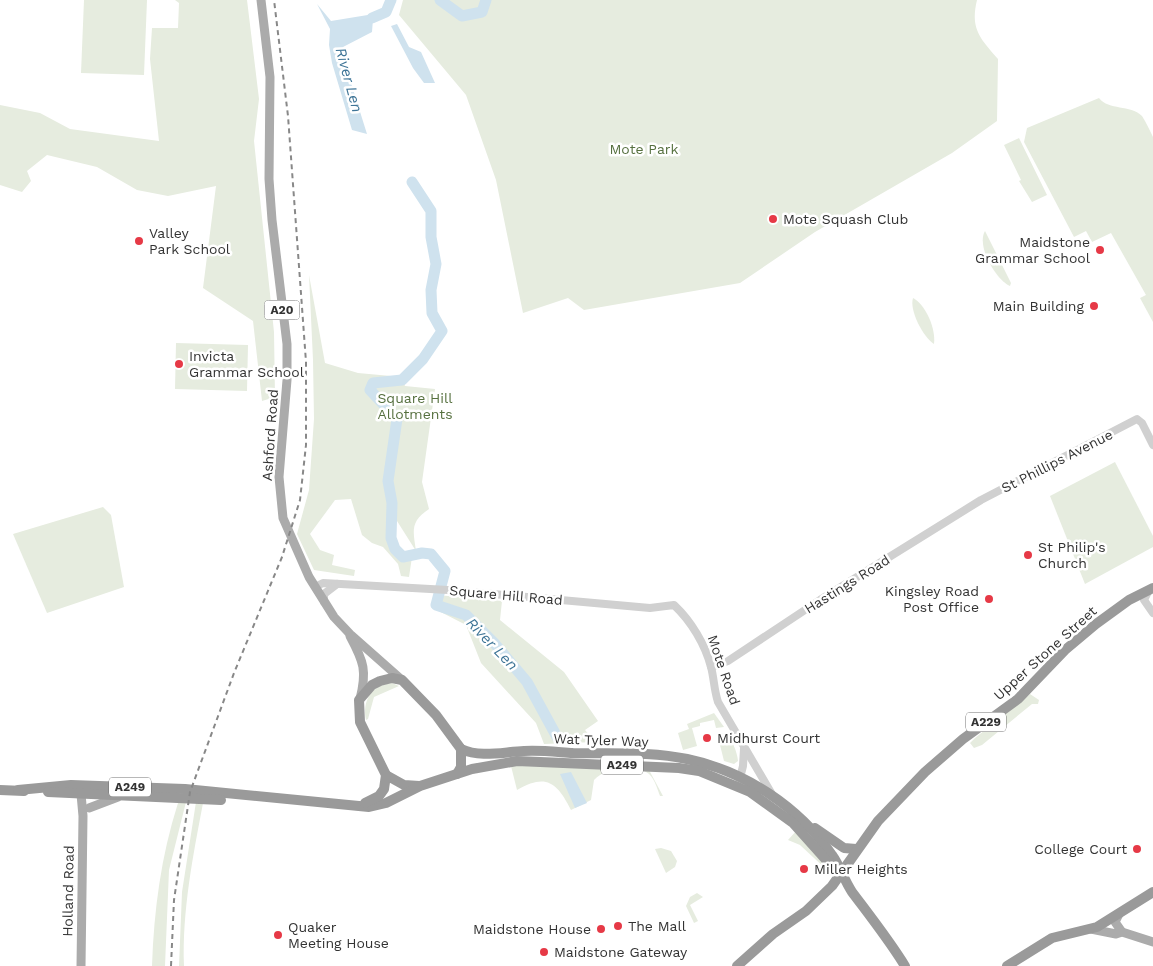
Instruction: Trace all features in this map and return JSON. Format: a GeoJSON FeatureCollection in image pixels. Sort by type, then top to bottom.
{"type":"FeatureCollection","features":[{"type":"Feature","properties":{"kind":"highway","name":"Upper Stone Street"},"geometry":{"type":"LineString","coordinates":[[839,870],[902,793],[925,772],[964,738],[1018,699],[1065,650],[1096,624],[1129,600],[1151,589]]}},
{"type":"Feature","properties":{"kind":"highway"},"geometry":{"type":"LineString","coordinates":[[402,680],[392,678],[372,685],[360,700],[360,722],[386,775],[404,785],[420,786]]}},
{"type":"Feature","properties":{"kind":"highway","name":"Ashford Road"},"geometry":{"type":"LineString","coordinates":[[402,680],[436,715],[461,749]]}},
{"type":"Feature","properties":{"kind":"highway"},"geometry":{"type":"LineString","coordinates":[[457,774],[461,767],[461,749]]}},
{"type":"Feature","properties":{"kind":"highway","name":"Wat Tyler Way"},"geometry":{"type":"LineString","coordinates":[[461,749],[476,755],[526,751],[668,756],[710,765],[741,781]]}},
{"type":"Feature","properties":{"kind":"highway","name":"Wat Tyler Way"},"geometry":{"type":"LineString","coordinates":[[457,774],[472,769],[517,761],[650,765],[699,772],[741,781]]}},
{"type":"Feature","properties":{"kind":"highway","name":"A249"},"geometry":{"type":"LineString","coordinates":[[0,790],[201,794],[251,802],[278,798],[369,807],[386,803],[420,786],[457,774]]}},
{"type":"Feature","properties":{"kind":"highway","name":"A249"},"geometry":{"type":"LineString","coordinates":[[354,805],[369,802],[380,796],[384,789],[386,775]]}},
{"type":"Feature","properties":{"kind":"highway","name":"A249"},"geometry":{"type":"LineString","coordinates":[[741,781],[793,823],[828,861],[839,870],[905,966]]}},
{"type":"Feature","properties":{"kind":"highway","name":"Mote Road"},"geometry":{"type":"LineString","coordinates":[[741,781],[773,796],[806,823],[832,855],[839,870]]}},
{"type":"Feature","properties":{"kind":"highway","name":"A249"},"geometry":{"type":"LineString","coordinates":[[85,791],[123,795],[174,793]]}},
{"type":"Feature","properties":{"kind":"highway","name":"A249"},"geometry":{"type":"LineString","coordinates":[[806,823],[840,846],[856,849]]}},
{"type":"Feature","properties":{"kind":"highway","name":"A229"},"geometry":{"type":"LineString","coordinates":[[736,966],[772,934],[806,911],[839,870]]}},
{"type":"Feature","properties":{"kind":"highway"},"geometry":{"type":"LineString","coordinates":[[1007,966],[1052,938],[1091,929],[1153,892]]}},
{"type":"Feature","properties":{"kind":"main road","name":"Ashford Road"},"geometry":{"type":"LineString","coordinates":[[261,0],[270,77],[269,179],[272,220],[287,344],[288,380],[279,477],[281,505],[288,533],[324,602],[350,634],[402,680]]}},
{"type":"Feature","properties":{"kind":"main road","name":"A20"},"geometry":{"type":"LineString","coordinates":[[350,634],[364,666],[365,680],[360,700]]}},
{"type":"Feature","properties":{"kind":"main road","name":"Holland Road"},"geometry":{"type":"LineString","coordinates":[[81,966],[85,791]]}},
{"type":"Feature","properties":{"kind":"main road"},"geometry":{"type":"LineString","coordinates":[[86,812],[123,795]]}},
{"type":"Feature","properties":{"kind":"main road"},"geometry":{"type":"LineString","coordinates":[[1118,914],[1115,922],[1122,932]]}},
{"type":"Feature","properties":{"kind":"main road"},"geometry":{"type":"LineString","coordinates":[[1091,929],[1116,934],[1122,932],[1153,942]]}},
{"type":"Feature","properties":{"kind":"street","name":"St Phillips Avenue"},"geometry":{"type":"LineString","coordinates":[[983,499],[1137,419],[1140,420],[1153,445]]}},
{"type":"Feature","properties":{"kind":"street","name":"Hastings Road"},"geometry":{"type":"LineString","coordinates":[[711,667],[728,661],[820,600],[983,499]]}},
{"type":"Feature","properties":{"kind":"street","name":"Square Hill Road"},"geometry":{"type":"LineString","coordinates":[[315,587],[323,583],[437,589],[650,608],[674,605]]}},
{"type":"Feature","properties":{"kind":"street"},"geometry":{"type":"LineString","coordinates":[[324,602],[324,594],[337,584]]}},
{"type":"Feature","properties":{"kind":"street"},"geometry":{"type":"LineString","coordinates":[[1151,589],[1144,600],[1153,613]]}},
{"type":"Feature","properties":{"kind":"street","name":"Mote Road"},"geometry":{"type":"LineString","coordinates":[[674,605],[692,624],[711,667],[712,684],[718,702],[752,764],[758,769],[773,796]]}},
{"type":"Feature","properties":{"kind":"street"},"geometry":{"type":"LineString","coordinates":[[741,781],[744,747]]}},
{"type":"Feature","properties":{"kind":"street"},"geometry":{"type":"LineString","coordinates":[[741,781],[752,772],[752,764]]}},
{"type":"Feature","properties":{"kind":"green space"},"geometry":{"type":"Polygon","coordinates":[[[84,0],[147,0],[144,75],[81,73],[84,0]]]}},
{"type":"Feature","properties":{"kind":"green space"},"geometry":{"type":"Polygon","coordinates":[[[175,0],[247,0],[259,99],[254,141],[274,332],[275,397],[262,401],[253,321],[203,288],[216,186],[168,196],[137,190],[97,167],[47,155],[27,171],[31,181],[22,192],[0,185],[0,105],[40,113],[70,129],[159,141],[150,59],[152,28],[178,28],[179,3],[175,0]]]}},
{"type":"Feature","properties":{"kind":"green space","name":"Mote Park"},"geometry":{"type":"Polygon","coordinates":[[[403,0],[977,0],[975,18],[978,32],[998,59],[997,121],[952,153],[815,232],[740,283],[584,310],[568,298],[523,313],[496,180],[466,95],[399,15],[403,0]]]}},
{"type":"Feature","properties":{"kind":"green space"},"geometry":{"type":"Polygon","coordinates":[[[1099,98],[1108,105],[1137,112],[1142,116],[1153,137],[1153,322],[1140,298],[1146,295],[1111,233],[1092,242],[1086,231],[1074,237],[1024,142],[1027,128],[1099,98]]]}},
{"type":"Feature","properties":{"kind":"green space"},"geometry":{"type":"Polygon","coordinates":[[[1019,138],[1047,195],[1032,202],[1019,181],[1021,180],[1004,145],[1019,138]]]}},
{"type":"Feature","properties":{"kind":"green space"},"geometry":{"type":"Polygon","coordinates":[[[985,231],[1011,283],[1010,286],[999,277],[989,262],[983,245],[985,231]]]}},
{"type":"Feature","properties":{"kind":"green space","name":"Square Hill Allotments"},"geometry":{"type":"Polygon","coordinates":[[[309,275],[325,363],[358,373],[402,377],[405,386],[435,389],[422,482],[429,509],[419,518],[414,527],[416,551],[397,521],[393,497],[390,512],[390,537],[396,552],[400,558],[412,557],[409,577],[401,576],[398,564],[383,547],[372,543],[362,535],[351,499],[335,500],[310,534],[320,550],[334,555],[332,565],[355,570],[354,576],[314,570],[297,534],[309,490],[314,419],[309,275]]]}},
{"type":"Feature","properties":{"kind":"green space"},"geometry":{"type":"Polygon","coordinates":[[[913,298],[922,306],[929,318],[932,325],[934,344],[926,336],[918,323],[913,309],[913,298]]]}},
{"type":"Feature","properties":{"kind":"green space"},"geometry":{"type":"Polygon","coordinates":[[[176,343],[248,345],[247,391],[175,389],[176,343]]]}},
{"type":"Feature","properties":{"kind":"green space"},"geometry":{"type":"Polygon","coordinates":[[[1115,462],[1153,536],[1153,547],[1085,584],[1050,496],[1115,462]]]}},
{"type":"Feature","properties":{"kind":"green space"},"geometry":{"type":"Polygon","coordinates":[[[103,507],[111,515],[124,587],[47,613],[13,534],[103,507]]]}},
{"type":"Feature","properties":{"kind":"green space"},"geometry":{"type":"Polygon","coordinates":[[[437,595],[502,601],[500,620],[564,672],[598,721],[585,730],[595,742],[544,744],[536,723],[481,663],[466,625],[431,607],[437,595]]]}},
{"type":"Feature","properties":{"kind":"green space"},"geometry":{"type":"Polygon","coordinates":[[[392,683],[399,686],[374,697],[368,719],[366,720],[365,706],[370,695],[379,687],[392,683]]]}},
{"type":"Feature","properties":{"kind":"green space"},"geometry":{"type":"Polygon","coordinates":[[[1030,694],[1039,700],[1038,704],[1032,704],[982,745],[974,748],[970,743],[975,738],[1030,694]]]}},
{"type":"Feature","properties":{"kind":"green space"},"geometry":{"type":"Polygon","coordinates":[[[714,713],[724,727],[716,728],[714,720],[700,723],[700,726],[692,728],[697,746],[683,750],[678,733],[689,729],[687,724],[714,713]]]}},
{"type":"Feature","properties":{"kind":"green space"},"geometry":{"type":"Polygon","coordinates":[[[717,733],[725,734],[732,742],[738,761],[734,764],[724,761],[717,733]]]}},
{"type":"Feature","properties":{"kind":"green space"},"geometry":{"type":"Polygon","coordinates":[[[511,766],[640,767],[649,770],[663,796],[660,796],[653,779],[646,772],[634,768],[619,768],[605,772],[594,780],[591,800],[571,810],[561,793],[550,783],[536,782],[517,790],[511,766]]]}},
{"type":"Feature","properties":{"kind":"green space"},"geometry":{"type":"Polygon","coordinates":[[[186,802],[169,870],[165,966],[152,966],[157,904],[167,843],[178,803],[186,802]]]}},
{"type":"Feature","properties":{"kind":"green space"},"geometry":{"type":"Polygon","coordinates":[[[196,802],[203,803],[186,904],[184,966],[179,966],[182,892],[196,802]]]}},
{"type":"Feature","properties":{"kind":"green space"},"geometry":{"type":"Polygon","coordinates":[[[798,829],[812,845],[827,870],[800,845],[788,840],[798,829]]]}},
{"type":"Feature","properties":{"kind":"green space"},"geometry":{"type":"Polygon","coordinates":[[[661,848],[671,851],[677,861],[675,867],[666,873],[655,849],[661,848]]]}},
{"type":"Feature","properties":{"kind":"green space"},"geometry":{"type":"Polygon","coordinates":[[[697,893],[703,897],[690,905],[698,921],[694,923],[686,906],[690,897],[697,893]]]}},
{"type":"Feature","properties":{"kind":"water"},"geometry":{"type":"Polygon","coordinates":[[[317,4],[331,21],[386,12],[388,15],[373,19],[372,32],[343,47],[346,67],[367,134],[352,130],[332,63],[329,45],[330,29],[317,4]]]}},
{"type":"Feature","properties":{"kind":"water"},"geometry":{"type":"Polygon","coordinates":[[[397,24],[409,47],[421,52],[435,83],[424,83],[413,68],[391,26],[397,24]]]}},
{"type":"Feature","properties":{"kind":"water"},"geometry":{"type":"Polygon","coordinates":[[[571,772],[587,803],[575,808],[560,774],[571,772]]]}},
{"type":"Feature","properties":{"kind":"waterway","name":"River Len"},"geometry":{"type":"LineString","coordinates":[[372,18],[386,12],[391,0]]}},
{"type":"Feature","properties":{"kind":"waterway","name":"River Len"},"geometry":{"type":"LineString","coordinates":[[440,0],[462,16],[482,12],[486,0]]}},
{"type":"Feature","properties":{"kind":"waterway","name":"River Len"},"geometry":{"type":"LineString","coordinates":[[412,182],[431,211],[431,237],[436,264],[431,290],[432,313],[442,331],[423,359],[402,380],[373,383],[370,390],[397,419],[388,481],[392,503],[391,538],[395,549],[403,557],[422,553],[431,554],[445,571],[436,605],[466,615],[495,644],[527,682],[557,737]]}},
{"type":"Feature","properties":{"kind":"railway"},"geometry":{"type":"LineString","coordinates":[[171,966],[174,900],[190,792],[234,673],[282,557],[300,500],[306,445],[306,362],[288,116],[274,0]]}},
{"type":"Feature","properties":{"kind":"place","name":"Mote Squash Club"},"geometry":{"type":"Point","coordinates":[773,219]}},
{"type":"Feature","properties":{"kind":"place","name":"Valley Park School"},"geometry":{"type":"Point","coordinates":[139,241]}},
{"type":"Feature","properties":{"kind":"place","name":"Maidstone Grammar School"},"geometry":{"type":"Point","coordinates":[1100,250]}},
{"type":"Feature","properties":{"kind":"place","name":"Main Building"},"geometry":{"type":"Point","coordinates":[1094,306]}},
{"type":"Feature","properties":{"kind":"place","name":"Invicta Grammar School"},"geometry":{"type":"Point","coordinates":[179,364]}},
{"type":"Feature","properties":{"kind":"place","name":"St Philip's Church"},"geometry":{"type":"Point","coordinates":[1028,555]}},
{"type":"Feature","properties":{"kind":"place","name":"Kingsley Road Post Office"},"geometry":{"type":"Point","coordinates":[989,599]}},
{"type":"Feature","properties":{"kind":"place","name":"Midhurst Court"},"geometry":{"type":"Point","coordinates":[707,738]}},
{"type":"Feature","properties":{"kind":"place","name":"College Court"},"geometry":{"type":"Point","coordinates":[1137,849]}},
{"type":"Feature","properties":{"kind":"place","name":"Miller Heights"},"geometry":{"type":"Point","coordinates":[804,869]}},
{"type":"Feature","properties":{"kind":"place","name":"The Mall"},"geometry":{"type":"Point","coordinates":[618,926]}},
{"type":"Feature","properties":{"kind":"place","name":"Maidstone House"},"geometry":{"type":"Point","coordinates":[601,929]}},
{"type":"Feature","properties":{"kind":"place","name":"Quaker Meeting House"},"geometry":{"type":"Point","coordinates":[278,935]}},
{"type":"Feature","properties":{"kind":"place","name":"Maidstone Gateway"},"geometry":{"type":"Point","coordinates":[544,952]}}]}
